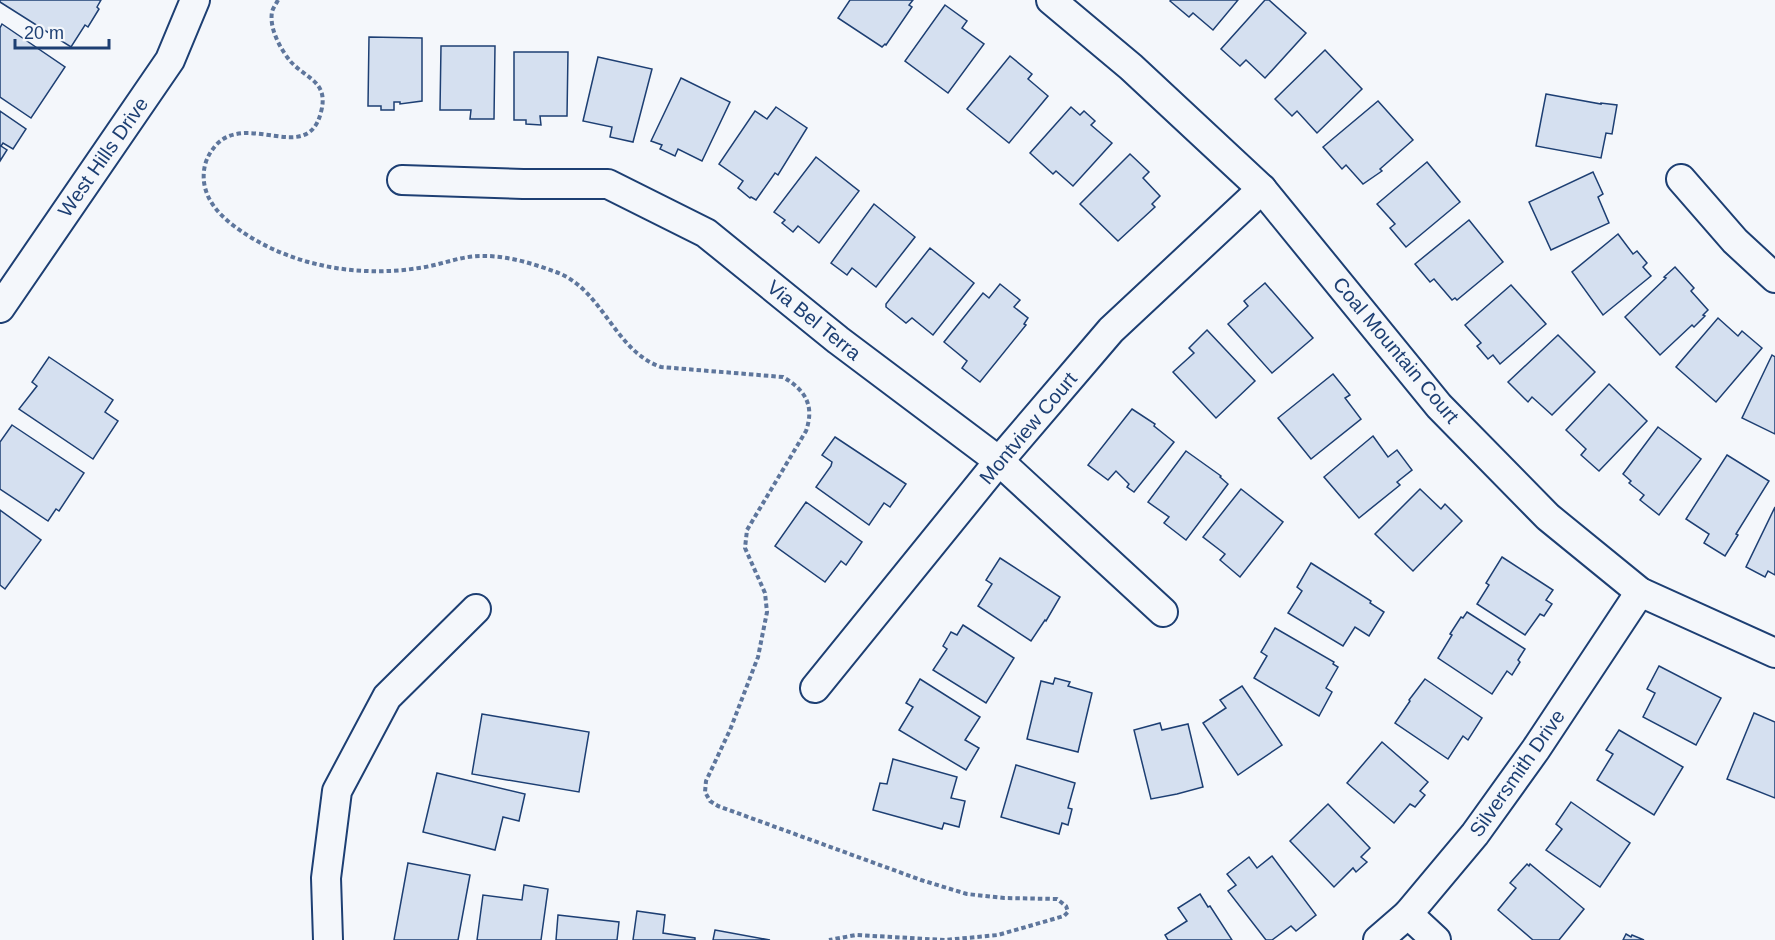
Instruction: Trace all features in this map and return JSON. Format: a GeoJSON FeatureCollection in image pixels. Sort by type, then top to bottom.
{"type":"FeatureCollection","features":[{"type":"Feature","properties":{"kind":"street","name":"West Hills Drive"},"geometry":{"type":"LineString","coordinates":[[0,308],[170,60],[195,0]]}},
{"type":"Feature","properties":{"kind":"street","name":"Coal Mountain Court"},"geometry":{"type":"LineString","coordinates":[[1051,0],[1131,67],[1262,189],[1439,406],[1548,517],[1640,592],[1775,653]]}},
{"type":"Feature","properties":{"kind":"street"},"geometry":{"type":"LineString","coordinates":[[1681,179],[1735,241],[1775,278]]}},
{"type":"Feature","properties":{"kind":"street","name":"Via Bel Terra"},"geometry":{"type":"LineString","coordinates":[[402,180],[608,184],[706,232],[838,340],[999,461],[1162,612]]}},
{"type":"Feature","properties":{"kind":"street","name":"Montview Court"},"geometry":{"type":"LineString","coordinates":[[815,688],[999,461],[1111,330],[1262,189]]}},
{"type":"Feature","properties":{"kind":"street","name":"Silversmith Drive"},"geometry":{"type":"LineString","coordinates":[[1378,940],[1408,914],[1475,834],[1536,749],[1640,592]]}},
{"type":"Feature","properties":{"kind":"street"},"geometry":{"type":"LineString","coordinates":[[328,940],[326,878],[337,791],[387,697],[476,609]]}},
{"type":"Feature","properties":{"kind":"street"},"geometry":{"type":"LineString","coordinates":[[1408,914],[1436,940]]}},
{"type":"Feature","properties":{"kind":"path"},"geometry":{"type":"LineString","coordinates":[[278,0],[272,12],[273,28],[279,44],[292,62],[318,84],[322,96],[322,111],[316,124],[306,134],[292,138],[280,138],[244,132],[219,142],[205,164],[204,179],[207,193],[214,207],[229,222],[263,245],[284,254],[343,269],[419,268],[466,256],[485,256],[525,263],[558,273],[574,281],[589,294],[615,329],[652,364],[661,367],[783,378],[796,385],[804,395],[809,406],[810,420],[806,431],[747,530],[745,549],[765,593],[767,612],[752,676],[706,781],[705,792],[710,801],[718,806],[921,880],[967,894],[1004,898],[1057,899],[1066,906],[1068,912],[1064,916],[998,935],[945,940],[856,935],[829,940]]}},
{"type":"Feature","properties":{"kind":"building"},"geometry":{"type":"Polygon","coordinates":[[[0,0],[101,0],[97,7],[99,9],[88,27],[85,25],[71,47],[0,0]]]}},
{"type":"Feature","properties":{"kind":"building"},"geometry":{"type":"Polygon","coordinates":[[[850,0],[913,0],[909,5],[912,7],[886,45],[882,47],[838,18],[850,0]]]}},
{"type":"Feature","properties":{"kind":"building"},"geometry":{"type":"Polygon","coordinates":[[[1171,0],[1238,0],[1213,30],[1193,13],[1189,17],[1171,0]]]}},
{"type":"Feature","properties":{"kind":"building"},"geometry":{"type":"Polygon","coordinates":[[[1265,0],[1269,0],[1306,33],[1265,78],[1246,60],[1240,66],[1221,49],[1265,0]]]}},
{"type":"Feature","properties":{"kind":"building"},"geometry":{"type":"Polygon","coordinates":[[[945,5],[967,21],[962,28],[984,44],[948,93],[905,61],[945,5]]]}},
{"type":"Feature","properties":{"kind":"building"},"geometry":{"type":"Polygon","coordinates":[[[2,24],[65,67],[31,118],[0,97],[0,28],[2,24]]]}},
{"type":"Feature","properties":{"kind":"building"},"geometry":{"type":"Polygon","coordinates":[[[369,37],[422,38],[422,101],[400,104],[400,102],[394,102],[394,110],[381,110],[381,106],[368,106],[369,37]]]}},
{"type":"Feature","properties":{"kind":"building"},"geometry":{"type":"Polygon","coordinates":[[[441,46],[495,46],[494,119],[470,119],[471,110],[440,110],[441,46]]]}},
{"type":"Feature","properties":{"kind":"building"},"geometry":{"type":"Polygon","coordinates":[[[1325,50],[1362,89],[1317,133],[1297,111],[1292,116],[1275,99],[1325,50]]]}},
{"type":"Feature","properties":{"kind":"building"},"geometry":{"type":"Polygon","coordinates":[[[514,52],[568,52],[567,116],[540,116],[541,125],[526,124],[526,120],[514,120],[514,52]]]}},
{"type":"Feature","properties":{"kind":"building"},"geometry":{"type":"Polygon","coordinates":[[[1010,56],[1032,74],[1028,79],[1048,96],[1009,143],[967,109],[1010,56]]]}},
{"type":"Feature","properties":{"kind":"building"},"geometry":{"type":"Polygon","coordinates":[[[598,57],[652,69],[633,142],[610,137],[612,127],[583,121],[598,57]]]}},
{"type":"Feature","properties":{"kind":"building"},"geometry":{"type":"Polygon","coordinates":[[[681,78],[730,102],[702,161],[678,149],[675,156],[660,149],[662,145],[651,141],[681,78]]]}},
{"type":"Feature","properties":{"kind":"building"},"geometry":{"type":"Polygon","coordinates":[[[1546,94],[1617,105],[1612,134],[1606,133],[1601,158],[1536,146],[1546,94]]]}},
{"type":"Feature","properties":{"kind":"building"},"geometry":{"type":"Polygon","coordinates":[[[1378,101],[1413,140],[1380,169],[1382,171],[1363,184],[1346,165],[1342,169],[1323,147],[1378,101]]]}},
{"type":"Feature","properties":{"kind":"building"},"geometry":{"type":"Polygon","coordinates":[[[776,107],[807,128],[778,175],[775,173],[756,200],[738,188],[743,181],[719,164],[755,111],[767,119],[776,107]]]}},
{"type":"Feature","properties":{"kind":"building"},"geometry":{"type":"Polygon","coordinates":[[[1071,107],[1080,115],[1084,111],[1095,121],[1091,125],[1112,143],[1073,186],[1056,171],[1053,174],[1030,153],[1071,107]]]}},
{"type":"Feature","properties":{"kind":"building"},"geometry":{"type":"Polygon","coordinates":[[[0,111],[26,129],[13,149],[3,143],[1,146],[7,150],[0,161],[0,111]]]}},
{"type":"Feature","properties":{"kind":"building"},"geometry":{"type":"Polygon","coordinates":[[[1130,154],[1149,172],[1143,178],[1160,196],[1152,204],[1155,207],[1118,241],[1080,204],[1130,154]]]}},
{"type":"Feature","properties":{"kind":"building"},"geometry":{"type":"Polygon","coordinates":[[[816,157],[859,191],[819,243],[798,226],[793,232],[782,223],[785,220],[774,212],[816,157]]]}},
{"type":"Feature","properties":{"kind":"building"},"geometry":{"type":"Polygon","coordinates":[[[1427,162],[1460,202],[1406,247],[1390,228],[1395,224],[1377,204],[1427,162]]]}},
{"type":"Feature","properties":{"kind":"building"},"geometry":{"type":"Polygon","coordinates":[[[1593,172],[1603,194],[1598,197],[1609,223],[1551,250],[1529,202],[1593,172]]]}},
{"type":"Feature","properties":{"kind":"building"},"geometry":{"type":"Polygon","coordinates":[[[874,204],[915,237],[876,287],[852,268],[847,275],[831,263],[874,204]]]}},
{"type":"Feature","properties":{"kind":"building"},"geometry":{"type":"Polygon","coordinates":[[[1469,220],[1503,262],[1457,300],[1455,298],[1452,300],[1434,279],[1430,282],[1415,264],[1469,220]]]}},
{"type":"Feature","properties":{"kind":"building"},"geometry":{"type":"Polygon","coordinates":[[[1618,234],[1633,254],[1637,251],[1647,263],[1643,267],[1651,276],[1603,315],[1572,272],[1618,234]]]}},
{"type":"Feature","properties":{"kind":"building"},"geometry":{"type":"Polygon","coordinates":[[[930,248],[974,283],[933,335],[912,318],[906,323],[886,307],[930,248]]]}},
{"type":"Feature","properties":{"kind":"building"},"geometry":{"type":"Polygon","coordinates":[[[1675,267],[1694,288],[1691,291],[1708,310],[1694,327],[1692,325],[1660,355],[1625,317],[1675,267]]]}},
{"type":"Feature","properties":{"kind":"building"},"geometry":{"type":"Polygon","coordinates":[[[1265,283],[1313,338],[1272,373],[1228,324],[1248,306],[1244,301],[1265,283]]]}},
{"type":"Feature","properties":{"kind":"building"},"geometry":{"type":"Polygon","coordinates":[[[1000,284],[1020,300],[1014,307],[1028,318],[1024,324],[1026,325],[980,382],[962,368],[967,361],[944,342],[983,293],[989,298],[1000,284]]]}},
{"type":"Feature","properties":{"kind":"building"},"geometry":{"type":"Polygon","coordinates":[[[1511,285],[1546,324],[1500,364],[1493,355],[1488,359],[1477,346],[1481,343],[1465,325],[1511,285]]]}},
{"type":"Feature","properties":{"kind":"building"},"geometry":{"type":"Polygon","coordinates":[[[1718,318],[1738,336],[1742,331],[1762,348],[1716,402],[1676,367],[1718,318]]]}},
{"type":"Feature","properties":{"kind":"building"},"geometry":{"type":"Polygon","coordinates":[[[1207,330],[1255,381],[1216,418],[1173,372],[1194,353],[1189,348],[1207,330]]]}},
{"type":"Feature","properties":{"kind":"building"},"geometry":{"type":"Polygon","coordinates":[[[1558,335],[1595,372],[1552,415],[1532,397],[1528,402],[1508,382],[1558,335]]]}},
{"type":"Feature","properties":{"kind":"building"},"geometry":{"type":"Polygon","coordinates":[[[1772,355],[1775,357],[1775,434],[1742,418],[1772,355]]]}},
{"type":"Feature","properties":{"kind":"building"},"geometry":{"type":"Polygon","coordinates":[[[49,357],[113,400],[105,412],[118,421],[93,459],[19,409],[37,386],[32,382],[49,357]]]}},
{"type":"Feature","properties":{"kind":"building"},"geometry":{"type":"Polygon","coordinates":[[[1333,374],[1350,395],[1345,398],[1361,419],[1311,459],[1278,418],[1333,374]]]}},
{"type":"Feature","properties":{"kind":"building"},"geometry":{"type":"Polygon","coordinates":[[[1609,384],[1647,421],[1599,471],[1581,455],[1586,449],[1566,430],[1609,384]]]}},
{"type":"Feature","properties":{"kind":"building"},"geometry":{"type":"Polygon","coordinates":[[[1132,409],[1155,424],[1154,426],[1174,442],[1134,492],[1127,487],[1129,484],[1116,471],[1108,480],[1088,465],[1132,409]]]}},
{"type":"Feature","properties":{"kind":"building"},"geometry":{"type":"Polygon","coordinates":[[[12,425],[84,473],[59,511],[56,509],[48,521],[0,489],[0,442],[12,425]]]}},
{"type":"Feature","properties":{"kind":"building"},"geometry":{"type":"Polygon","coordinates":[[[1658,427],[1701,459],[1659,515],[1640,500],[1644,495],[1629,483],[1631,481],[1623,474],[1658,427]]]}},
{"type":"Feature","properties":{"kind":"building"},"geometry":{"type":"Polygon","coordinates":[[[1373,436],[1388,457],[1397,450],[1412,470],[1397,482],[1400,485],[1359,518],[1324,477],[1373,436]]]}},
{"type":"Feature","properties":{"kind":"building"},"geometry":{"type":"Polygon","coordinates":[[[835,437],[906,484],[890,507],[884,503],[869,525],[816,487],[831,466],[832,462],[822,455],[835,437]]]}},
{"type":"Feature","properties":{"kind":"building"},"geometry":{"type":"Polygon","coordinates":[[[1186,451],[1221,476],[1228,484],[1186,540],[1164,523],[1169,517],[1148,502],[1186,451]]]}},
{"type":"Feature","properties":{"kind":"building"},"geometry":{"type":"Polygon","coordinates":[[[1727,455],[1769,481],[1725,556],[1704,543],[1709,534],[1686,519],[1727,455]]]}},
{"type":"Feature","properties":{"kind":"building"},"geometry":{"type":"Polygon","coordinates":[[[1241,489],[1283,522],[1240,577],[1220,560],[1225,554],[1203,537],[1241,489]]]}},
{"type":"Feature","properties":{"kind":"building"},"geometry":{"type":"Polygon","coordinates":[[[1420,489],[1441,509],[1445,504],[1462,521],[1413,571],[1375,534],[1420,489]]]}},
{"type":"Feature","properties":{"kind":"building"},"geometry":{"type":"Polygon","coordinates":[[[806,502],[862,542],[846,565],[841,561],[825,582],[775,546],[806,502]]]}},
{"type":"Feature","properties":{"kind":"building"},"geometry":{"type":"Polygon","coordinates":[[[1775,507],[1775,575],[1768,571],[1765,577],[1746,567],[1775,507]]]}},
{"type":"Feature","properties":{"kind":"building"},"geometry":{"type":"Polygon","coordinates":[[[0,510],[41,540],[5,589],[0,585],[0,510]]]}},
{"type":"Feature","properties":{"kind":"building"},"geometry":{"type":"Polygon","coordinates":[[[1502,557],[1553,590],[1546,600],[1552,604],[1544,616],[1540,614],[1525,635],[1477,604],[1489,585],[1486,583],[1502,557]]]}},
{"type":"Feature","properties":{"kind":"building"},"geometry":{"type":"Polygon","coordinates":[[[1000,558],[1060,597],[1031,641],[978,606],[992,584],[986,580],[1000,558]]]}},
{"type":"Feature","properties":{"kind":"building"},"geometry":{"type":"Polygon","coordinates":[[[1311,563],[1371,601],[1370,603],[1384,612],[1369,636],[1355,627],[1343,646],[1288,613],[1302,591],[1297,587],[1311,563]]]}},
{"type":"Feature","properties":{"kind":"building"},"geometry":{"type":"Polygon","coordinates":[[[1467,612],[1525,649],[1512,675],[1507,671],[1492,694],[1438,658],[1452,635],[1450,634],[1467,612]]]}},
{"type":"Feature","properties":{"kind":"building"},"geometry":{"type":"Polygon","coordinates":[[[963,625],[1014,658],[986,703],[933,670],[947,649],[943,646],[951,632],[957,635],[963,625]]]}},
{"type":"Feature","properties":{"kind":"building"},"geometry":{"type":"Polygon","coordinates":[[[1275,628],[1334,662],[1333,664],[1338,667],[1326,688],[1332,692],[1319,716],[1254,678],[1267,656],[1261,652],[1275,628]]]}},
{"type":"Feature","properties":{"kind":"building"},"geometry":{"type":"Polygon","coordinates":[[[1659,666],[1721,698],[1696,745],[1643,717],[1655,693],[1647,689],[1659,666]]]}},
{"type":"Feature","properties":{"kind":"building"},"geometry":{"type":"Polygon","coordinates":[[[1055,678],[1070,682],[1068,686],[1092,693],[1078,752],[1027,739],[1041,681],[1053,684],[1055,678]]]}},
{"type":"Feature","properties":{"kind":"building"},"geometry":{"type":"Polygon","coordinates":[[[920,679],[980,717],[965,740],[979,748],[966,770],[899,730],[913,707],[906,703],[920,679]]]}},
{"type":"Feature","properties":{"kind":"building"},"geometry":{"type":"Polygon","coordinates":[[[1425,679],[1482,718],[1468,740],[1463,736],[1448,759],[1395,723],[1425,679]]]}},
{"type":"Feature","properties":{"kind":"building"},"geometry":{"type":"Polygon","coordinates":[[[1242,686],[1282,745],[1238,775],[1203,723],[1226,708],[1220,700],[1242,686]]]}},
{"type":"Feature","properties":{"kind":"building"},"geometry":{"type":"Polygon","coordinates":[[[1754,713],[1775,722],[1775,798],[1727,779],[1754,713]]]}},
{"type":"Feature","properties":{"kind":"building"},"geometry":{"type":"Polygon","coordinates":[[[482,714],[589,732],[579,792],[472,774],[482,714]]]}},
{"type":"Feature","properties":{"kind":"building"},"geometry":{"type":"Polygon","coordinates":[[[1160,723],[1162,730],[1188,724],[1203,787],[1151,799],[1134,730],[1160,723]]]}},
{"type":"Feature","properties":{"kind":"building"},"geometry":{"type":"Polygon","coordinates":[[[1619,730],[1683,767],[1654,815],[1597,780],[1613,754],[1606,750],[1619,730]]]}},
{"type":"Feature","properties":{"kind":"building"},"geometry":{"type":"Polygon","coordinates":[[[1382,742],[1428,782],[1420,791],[1425,795],[1415,807],[1410,804],[1394,823],[1347,783],[1382,742]]]}},
{"type":"Feature","properties":{"kind":"building"},"geometry":{"type":"Polygon","coordinates":[[[893,759],[957,777],[951,798],[965,801],[959,827],[944,823],[942,829],[873,810],[880,783],[887,784],[893,759]]]}},
{"type":"Feature","properties":{"kind":"building"},"geometry":{"type":"Polygon","coordinates":[[[1016,765],[1075,783],[1068,808],[1072,809],[1068,825],[1062,823],[1059,834],[1001,817],[1016,765]]]}},
{"type":"Feature","properties":{"kind":"building"},"geometry":{"type":"Polygon","coordinates":[[[437,773],[525,794],[519,821],[503,817],[495,850],[423,832],[437,773]]]}},
{"type":"Feature","properties":{"kind":"building"},"geometry":{"type":"Polygon","coordinates":[[[1571,802],[1630,843],[1600,887],[1546,850],[1562,829],[1556,824],[1571,802]]]}},
{"type":"Feature","properties":{"kind":"building"},"geometry":{"type":"Polygon","coordinates":[[[1328,804],[1370,848],[1361,857],[1367,862],[1356,872],[1353,868],[1334,887],[1290,841],[1328,804]]]}},
{"type":"Feature","properties":{"kind":"building"},"geometry":{"type":"Polygon","coordinates":[[[1272,856],[1316,915],[1296,931],[1291,926],[1272,940],[1266,940],[1228,891],[1236,885],[1227,874],[1249,857],[1257,868],[1272,856]]]}},
{"type":"Feature","properties":{"kind":"building"},"geometry":{"type":"Polygon","coordinates":[[[408,863],[470,875],[458,940],[394,940],[408,863]]]}},
{"type":"Feature","properties":{"kind":"building"},"geometry":{"type":"Polygon","coordinates":[[[1527,864],[1529,866],[1530,864],[1584,909],[1559,940],[1533,940],[1498,910],[1516,888],[1510,883],[1527,864]]]}},
{"type":"Feature","properties":{"kind":"building"},"geometry":{"type":"Polygon","coordinates":[[[524,885],[548,889],[541,940],[477,940],[483,895],[522,900],[524,885]]]}},
{"type":"Feature","properties":{"kind":"building"},"geometry":{"type":"Polygon","coordinates":[[[1200,894],[1232,940],[1168,940],[1165,935],[1187,921],[1178,908],[1200,894]]]}},
{"type":"Feature","properties":{"kind":"building"},"geometry":{"type":"Polygon","coordinates":[[[637,911],[665,915],[663,933],[695,938],[695,940],[633,940],[637,911]]]}},
{"type":"Feature","properties":{"kind":"building"},"geometry":{"type":"Polygon","coordinates":[[[558,915],[619,922],[617,940],[556,940],[558,915]]]}},
{"type":"Feature","properties":{"kind":"building"},"geometry":{"type":"Polygon","coordinates":[[[715,930],[770,940],[713,940],[715,930]]]}},
{"type":"Feature","properties":{"kind":"building"},"geometry":{"type":"Polygon","coordinates":[[[1626,934],[1631,937],[1632,935],[1644,940],[1623,940],[1626,934]]]}}]}
